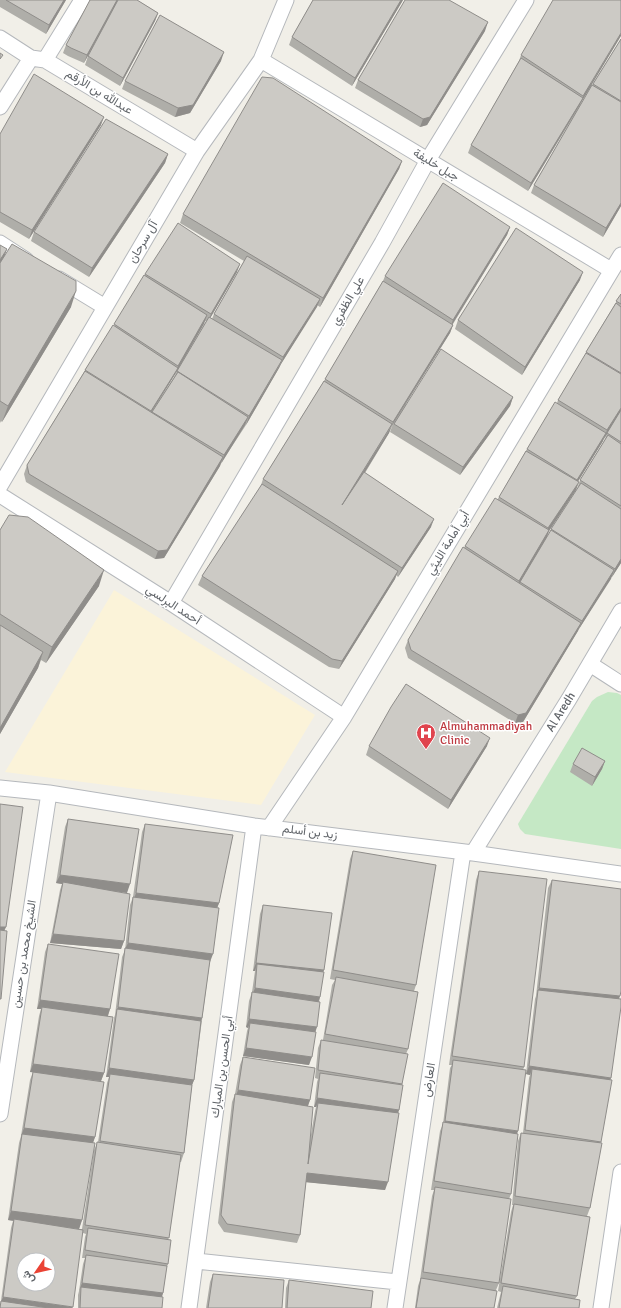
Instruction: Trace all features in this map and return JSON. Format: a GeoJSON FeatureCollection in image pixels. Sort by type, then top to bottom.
{"type":"FeatureCollection","features":[{"type":"Feature","properties":{"kind":"street"},"geometry":{"type":"LineString","coordinates":[[0,107],[82,0]]}},
{"type":"Feature","properties":{"kind":"street","name":"علي الظفري"},"geometry":{"type":"LineString","coordinates":[[171,603],[382,244],[428,160],[526,0]]}},
{"type":"Feature","properties":{"kind":"street","name":"آل سرحان"},"geometry":{"type":"LineString","coordinates":[[0,486],[197,151],[261,60],[281,2]]}},
{"type":"Feature","properties":{"kind":"street","name":"عبدالله بن الأرقم"},"geometry":{"type":"LineString","coordinates":[[0,38],[197,151]]}},
{"type":"Feature","properties":{"kind":"street","name":"جبل خليفة"},"geometry":{"type":"LineString","coordinates":[[261,60],[612,270]]}},
{"type":"Feature","properties":{"kind":"street"},"geometry":{"type":"LineString","coordinates":[[0,244],[105,307]]}},
{"type":"Feature","properties":{"kind":"street","name":"أبي أمامة الليثي"},"geometry":{"type":"LineString","coordinates":[[262,827],[344,717],[621,255]]}},
{"type":"Feature","properties":{"kind":"street","name":"أحمد البرلسي"},"geometry":{"type":"LineString","coordinates":[[0,495],[171,603],[344,717]]}},
{"type":"Feature","properties":{"kind":"street","name":"Al Aredh"},"geometry":{"type":"LineString","coordinates":[[468,852],[590,664],[621,611]]}},
{"type":"Feature","properties":{"kind":"street"},"geometry":{"type":"LineString","coordinates":[[590,664],[621,684]]}},
{"type":"Feature","properties":{"kind":"street","name":"زيد بن أسلم"},"geometry":{"type":"LineString","coordinates":[[0,788],[49,794],[262,827],[468,852],[621,874]]}},
{"type":"Feature","properties":{"kind":"street","name":"الشيخ محمد بن حسين"},"geometry":{"type":"LineString","coordinates":[[0,1114],[49,794]]}},
{"type":"Feature","properties":{"kind":"street","name":"أبي الحسن بن المبارك"},"geometry":{"type":"LineString","coordinates":[[189,1308],[262,827]]}},
{"type":"Feature","properties":{"kind":"street","name":"العارض"},"geometry":{"type":"LineString","coordinates":[[394,1308],[468,852]]}},
{"type":"Feature","properties":{"kind":"street"},"geometry":{"type":"LineString","coordinates":[[601,1308],[621,1172]]}},
{"type":"Feature","properties":{"kind":"street"},"geometry":{"type":"LineString","coordinates":[[196,1261],[398,1282]]}},
{"type":"Feature","properties":{"kind":"green space"},"geometry":{"type":"Polygon","coordinates":[[[608,692],[621,695],[621,849],[525,834],[520,829],[518,824],[592,701],[608,692]]]}},
{"type":"Feature","properties":{"kind":"sand"},"geometry":{"type":"Polygon","coordinates":[[[114,590],[315,715],[261,805],[5,772],[114,590]]]}},
{"type":"Feature","properties":{"kind":"building"},"geometry":{"type":"Polygon","coordinates":[[[6,0],[64,0],[49,25],[6,0]]]}},
{"type":"Feature","properties":{"kind":"building"},"geometry":{"type":"Polygon","coordinates":[[[90,0],[117,0],[87,55],[66,45],[90,0]]]}},
{"type":"Feature","properties":{"kind":"building"},"geometry":{"type":"Polygon","coordinates":[[[118,0],[137,0],[158,13],[123,78],[88,56],[118,0]]]}},
{"type":"Feature","properties":{"kind":"building"},"geometry":{"type":"Polygon","coordinates":[[[313,0],[401,0],[355,78],[292,37],[313,0]]]}},
{"type":"Feature","properties":{"kind":"building"},"geometry":{"type":"Polygon","coordinates":[[[405,0],[449,0],[488,22],[430,117],[423,119],[358,80],[405,0]]]}},
{"type":"Feature","properties":{"kind":"building"},"geometry":{"type":"Polygon","coordinates":[[[553,0],[621,0],[621,33],[583,96],[521,55],[553,0]]]}},
{"type":"Feature","properties":{"kind":"building"},"geometry":{"type":"Polygon","coordinates":[[[160,15],[224,52],[193,105],[178,108],[125,81],[160,15]]]}},
{"type":"Feature","properties":{"kind":"building"},"geometry":{"type":"Polygon","coordinates":[[[621,39],[621,101],[593,84],[621,39]]]}},
{"type":"Feature","properties":{"kind":"building"},"geometry":{"type":"Polygon","coordinates":[[[521,58],[583,98],[531,183],[471,145],[521,58]]]}},
{"type":"Feature","properties":{"kind":"building"},"geometry":{"type":"Polygon","coordinates":[[[34,74],[104,117],[32,230],[0,212],[0,134],[34,74]]]}},
{"type":"Feature","properties":{"kind":"building"},"geometry":{"type":"Polygon","coordinates":[[[262,77],[273,78],[402,161],[323,298],[183,214],[262,77]]]}},
{"type":"Feature","properties":{"kind":"building"},"geometry":{"type":"Polygon","coordinates":[[[592,85],[621,102],[621,203],[606,228],[534,185],[592,85]]]}},
{"type":"Feature","properties":{"kind":"building"},"geometry":{"type":"Polygon","coordinates":[[[106,119],[168,154],[92,268],[34,232],[106,119]]]}},
{"type":"Feature","properties":{"kind":"building"},"geometry":{"type":"Polygon","coordinates":[[[443,183],[510,227],[453,320],[385,276],[443,183]]]}},
{"type":"Feature","properties":{"kind":"building"},"geometry":{"type":"Polygon","coordinates":[[[178,223],[240,264],[211,314],[145,274],[178,223]]]}},
{"type":"Feature","properties":{"kind":"building"},"geometry":{"type":"Polygon","coordinates":[[[516,228],[583,272],[525,367],[458,320],[516,228]]]}},
{"type":"Feature","properties":{"kind":"building"},"geometry":{"type":"Polygon","coordinates":[[[12,244],[76,281],[76,291],[8,406],[0,401],[0,263],[12,244]]]}},
{"type":"Feature","properties":{"kind":"building"},"geometry":{"type":"Polygon","coordinates":[[[0,245],[7,249],[0,260],[0,245]]]}},
{"type":"Feature","properties":{"kind":"building"},"geometry":{"type":"Polygon","coordinates":[[[247,256],[320,299],[283,357],[214,314],[247,256]]]}},
{"type":"Feature","properties":{"kind":"building"},"geometry":{"type":"Polygon","coordinates":[[[144,275],[207,315],[178,366],[114,324],[144,275]]]}},
{"type":"Feature","properties":{"kind":"building"},"geometry":{"type":"Polygon","coordinates":[[[383,281],[453,325],[393,422],[325,379],[383,281]]]}},
{"type":"Feature","properties":{"kind":"building"},"geometry":{"type":"Polygon","coordinates":[[[621,294],[621,304],[616,301],[621,294]]]}},
{"type":"Feature","properties":{"kind":"building"},"geometry":{"type":"Polygon","coordinates":[[[616,303],[621,307],[621,373],[586,352],[616,303]]]}},
{"type":"Feature","properties":{"kind":"building"},"geometry":{"type":"Polygon","coordinates":[[[209,317],[282,360],[249,416],[177,371],[209,317]]]}},
{"type":"Feature","properties":{"kind":"building"},"geometry":{"type":"Polygon","coordinates":[[[113,325],[178,368],[151,411],[85,370],[113,325]]]}},
{"type":"Feature","properties":{"kind":"building"},"geometry":{"type":"Polygon","coordinates":[[[441,349],[513,397],[463,467],[394,424],[441,349]]]}},
{"type":"Feature","properties":{"kind":"building"},"geometry":{"type":"Polygon","coordinates":[[[586,353],[621,374],[621,408],[607,430],[558,400],[586,353]]]}},
{"type":"Feature","properties":{"kind":"building"},"geometry":{"type":"Polygon","coordinates":[[[85,371],[223,457],[167,550],[158,551],[29,474],[27,465],[85,371]]]}},
{"type":"Feature","properties":{"kind":"building"},"geometry":{"type":"Polygon","coordinates":[[[178,372],[248,417],[224,455],[152,412],[178,372]]]}},
{"type":"Feature","properties":{"kind":"building"},"geometry":{"type":"Polygon","coordinates":[[[324,381],[392,424],[342,505],[364,472],[434,519],[402,568],[263,479],[324,381]]]}},
{"type":"Feature","properties":{"kind":"building"},"geometry":{"type":"Polygon","coordinates":[[[555,402],[606,433],[577,480],[527,449],[555,402]]]}},
{"type":"Feature","properties":{"kind":"building"},"geometry":{"type":"Polygon","coordinates":[[[621,410],[621,442],[607,433],[621,410]]]}},
{"type":"Feature","properties":{"kind":"building"},"geometry":{"type":"Polygon","coordinates":[[[608,435],[621,444],[621,506],[580,480],[608,435]]]}},
{"type":"Feature","properties":{"kind":"building"},"geometry":{"type":"Polygon","coordinates":[[[526,451],[579,482],[548,528],[499,497],[526,451]]]}},
{"type":"Feature","properties":{"kind":"building"},"geometry":{"type":"Polygon","coordinates":[[[581,483],[621,509],[621,559],[615,569],[551,529],[581,483]]]}},
{"type":"Feature","properties":{"kind":"building"},"geometry":{"type":"Polygon","coordinates":[[[262,484],[398,571],[342,661],[332,659],[202,576],[262,484]]]}},
{"type":"Feature","properties":{"kind":"building"},"geometry":{"type":"Polygon","coordinates":[[[495,498],[549,530],[519,581],[465,546],[495,498]]]}},
{"type":"Feature","properties":{"kind":"building"},"geometry":{"type":"Polygon","coordinates":[[[9,515],[28,517],[104,570],[52,647],[0,614],[0,530],[9,515]]]}},
{"type":"Feature","properties":{"kind":"building"},"geometry":{"type":"Polygon","coordinates":[[[551,530],[614,570],[582,621],[520,582],[551,530]]]}},
{"type":"Feature","properties":{"kind":"building"},"geometry":{"type":"Polygon","coordinates":[[[463,547],[581,623],[526,713],[518,715],[411,650],[408,640],[463,547]]]}},
{"type":"Feature","properties":{"kind":"building"},"geometry":{"type":"Polygon","coordinates":[[[0,625],[43,652],[0,728],[0,625]]]}},
{"type":"Feature","properties":{"kind":"building","name":"Almuhammadiyah Clinic"},"geometry":{"type":"Polygon","coordinates":[[[406,684],[490,738],[451,800],[369,746],[406,684]]]}},
{"type":"Feature","properties":{"kind":"building"},"geometry":{"type":"Polygon","coordinates":[[[582,748],[605,761],[595,777],[573,764],[582,748]]]}},
{"type":"Feature","properties":{"kind":"building"},"geometry":{"type":"Polygon","coordinates":[[[0,804],[23,807],[6,927],[0,927],[0,804]]]}},
{"type":"Feature","properties":{"kind":"building"},"geometry":{"type":"Polygon","coordinates":[[[68,819],[139,829],[130,884],[60,875],[68,819]]]}},
{"type":"Feature","properties":{"kind":"building"},"geometry":{"type":"Polygon","coordinates":[[[145,824],[233,835],[219,903],[136,893],[145,824]]]}},
{"type":"Feature","properties":{"kind":"building"},"geometry":{"type":"Polygon","coordinates":[[[353,851],[436,865],[416,985],[333,970],[353,851]]]}},
{"type":"Feature","properties":{"kind":"building"},"geometry":{"type":"Polygon","coordinates":[[[479,871],[547,879],[524,1067],[452,1056],[479,871]]]}},
{"type":"Feature","properties":{"kind":"building"},"geometry":{"type":"Polygon","coordinates":[[[552,880],[621,889],[620,996],[539,988],[552,880]]]}},
{"type":"Feature","properties":{"kind":"building"},"geometry":{"type":"Polygon","coordinates":[[[63,882],[130,894],[124,941],[53,934],[63,882]]]}},
{"type":"Feature","properties":{"kind":"building"},"geometry":{"type":"Polygon","coordinates":[[[133,897],[219,908],[213,954],[128,943],[133,897]]]}},
{"type":"Feature","properties":{"kind":"building"},"geometry":{"type":"Polygon","coordinates":[[[263,905],[332,913],[324,970],[256,963],[263,905]]]}},
{"type":"Feature","properties":{"kind":"building"},"geometry":{"type":"Polygon","coordinates":[[[0,930],[7,931],[1,999],[0,999],[0,930]]]}},
{"type":"Feature","properties":{"kind":"building"},"geometry":{"type":"Polygon","coordinates":[[[48,944],[119,954],[110,1009],[40,1000],[48,944]]]}},
{"type":"Feature","properties":{"kind":"building"},"geometry":{"type":"Polygon","coordinates":[[[125,948],[210,960],[202,1018],[118,1007],[125,948]]]}},
{"type":"Feature","properties":{"kind":"building"},"geometry":{"type":"Polygon","coordinates":[[[257,964],[324,972],[320,997],[255,988],[257,964]]]}},
{"type":"Feature","properties":{"kind":"building"},"geometry":{"type":"Polygon","coordinates":[[[336,977],[418,992],[408,1049],[325,1034],[336,977]]]}},
{"type":"Feature","properties":{"kind":"building"},"geometry":{"type":"Polygon","coordinates":[[[538,990],[621,999],[611,1078],[529,1066],[538,990]]]}},
{"type":"Feature","properties":{"kind":"building"},"geometry":{"type":"Polygon","coordinates":[[[252,992],[320,1002],[317,1027],[249,1019],[252,992]]]}},
{"type":"Feature","properties":{"kind":"building"},"geometry":{"type":"Polygon","coordinates":[[[42,1007],[113,1017],[104,1073],[33,1064],[42,1007]]]}},
{"type":"Feature","properties":{"kind":"building"},"geometry":{"type":"Polygon","coordinates":[[[117,1009],[201,1021],[194,1080],[109,1068],[117,1009]]]}},
{"type":"Feature","properties":{"kind":"building"},"geometry":{"type":"Polygon","coordinates":[[[250,1023],[316,1032],[312,1057],[246,1048],[250,1023]]]}},
{"type":"Feature","properties":{"kind":"building"},"geometry":{"type":"Polygon","coordinates":[[[321,1040],[408,1054],[402,1084],[318,1070],[321,1040]]]}},
{"type":"Feature","properties":{"kind":"building"},"geometry":{"type":"Polygon","coordinates":[[[243,1057],[315,1068],[310,1100],[238,1090],[243,1057]]]}},
{"type":"Feature","properties":{"kind":"building"},"geometry":{"type":"Polygon","coordinates":[[[453,1060],[526,1070],[518,1131],[445,1121],[453,1060]]]}},
{"type":"Feature","properties":{"kind":"building"},"geometry":{"type":"Polygon","coordinates":[[[532,1069],[612,1080],[601,1142],[525,1130],[532,1069]]]}},
{"type":"Feature","properties":{"kind":"building"},"geometry":{"type":"Polygon","coordinates":[[[33,1072],[104,1082],[95,1137],[24,1128],[33,1072]]]}},
{"type":"Feature","properties":{"kind":"building"},"geometry":{"type":"Polygon","coordinates":[[[320,1073],[403,1085],[399,1110],[317,1098],[320,1073]]]}},
{"type":"Feature","properties":{"kind":"building"},"geometry":{"type":"Polygon","coordinates":[[[110,1074],[192,1085],[184,1153],[100,1141],[110,1074]]]}},
{"type":"Feature","properties":{"kind":"building"},"geometry":{"type":"Polygon","coordinates":[[[235,1094],[313,1107],[308,1164],[318,1103],[399,1113],[388,1182],[307,1173],[300,1235],[227,1224],[221,1215],[235,1094]]]}},
{"type":"Feature","properties":{"kind":"building"},"geometry":{"type":"Polygon","coordinates":[[[443,1122],[518,1134],[511,1194],[434,1181],[443,1122]]]}},
{"type":"Feature","properties":{"kind":"building"},"geometry":{"type":"Polygon","coordinates":[[[521,1133],[602,1143],[590,1208],[515,1196],[521,1133]]]}},
{"type":"Feature","properties":{"kind":"building"},"geometry":{"type":"Polygon","coordinates":[[[22,1134],[95,1143],[82,1220],[11,1211],[22,1134]]]}},
{"type":"Feature","properties":{"kind":"building"},"geometry":{"type":"Polygon","coordinates":[[[97,1142],[181,1155],[169,1238],[85,1225],[97,1142]]]}},
{"type":"Feature","properties":{"kind":"building"},"geometry":{"type":"Polygon","coordinates":[[[435,1187],[511,1199],[499,1283],[423,1272],[435,1187]]]}},
{"type":"Feature","properties":{"kind":"building"},"geometry":{"type":"Polygon","coordinates":[[[514,1204],[590,1217],[577,1296],[501,1283],[514,1204]]]}},
{"type":"Feature","properties":{"kind":"building"},"geometry":{"type":"Polygon","coordinates":[[[14,1219],[83,1230],[73,1307],[3,1297],[14,1219]]]}},
{"type":"Feature","properties":{"kind":"building"},"geometry":{"type":"Polygon","coordinates":[[[88,1228],[171,1240],[168,1264],[85,1250],[88,1228]]]}},
{"type":"Feature","properties":{"kind":"building"},"geometry":{"type":"Polygon","coordinates":[[[86,1255],[167,1266],[163,1293],[82,1283],[86,1255]]]}},
{"type":"Feature","properties":{"kind":"building"},"geometry":{"type":"Polygon","coordinates":[[[213,1274],[284,1280],[282,1308],[208,1308],[213,1274]]]}},
{"type":"Feature","properties":{"kind":"building"},"geometry":{"type":"Polygon","coordinates":[[[421,1278],[497,1291],[494,1308],[416,1308],[421,1278]]]}},
{"type":"Feature","properties":{"kind":"building"},"geometry":{"type":"Polygon","coordinates":[[[289,1280],[373,1291],[371,1308],[287,1308],[289,1280]]]}},
{"type":"Feature","properties":{"kind":"building"},"geometry":{"type":"Polygon","coordinates":[[[503,1286],[580,1300],[579,1308],[499,1308],[503,1286]]]}},
{"type":"Feature","properties":{"kind":"building"},"geometry":{"type":"Polygon","coordinates":[[[81,1287],[163,1297],[162,1308],[80,1308],[81,1287]]]}},
{"type":"Feature","properties":{"kind":"building"},"geometry":{"type":"Polygon","coordinates":[[[1,1301],[49,1308],[0,1308],[1,1301]]]}},
{"type":"Feature","properties":{"kind":"place","name":"Almuhammadiyah Clinic"},"geometry":{"type":"Point","coordinates":[426,750]}}]}
